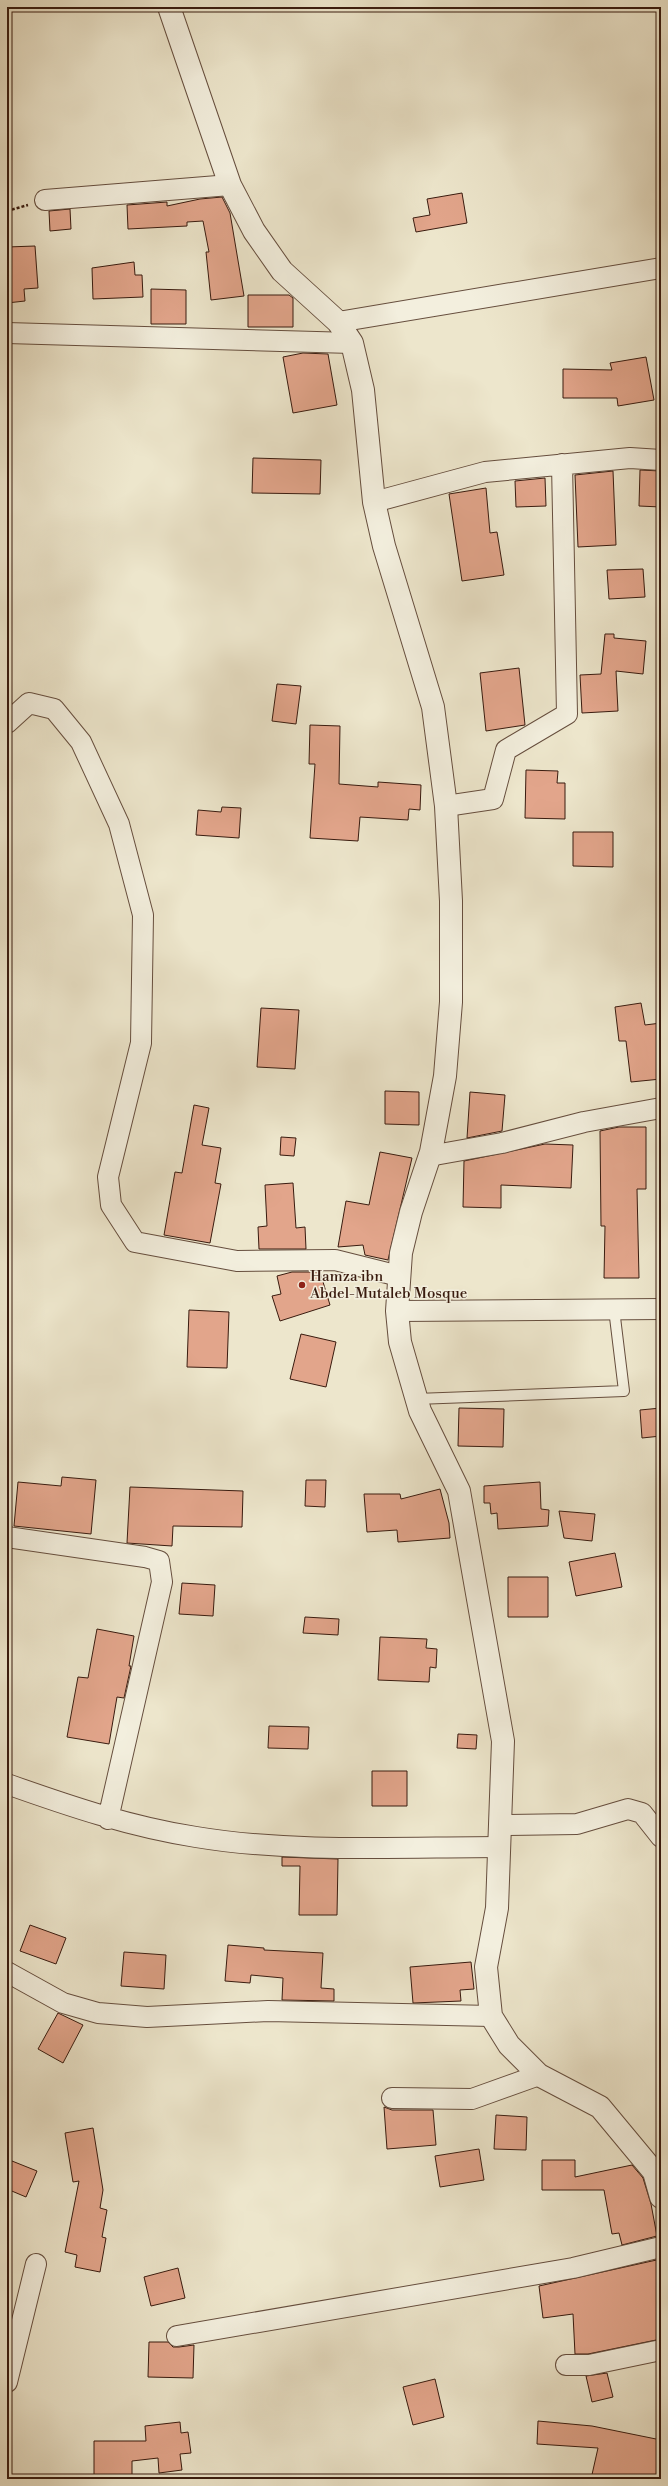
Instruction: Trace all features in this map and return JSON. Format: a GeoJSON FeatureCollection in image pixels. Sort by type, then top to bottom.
{"type":"FeatureCollection","features":[{"type":"Feature","properties":{"kind":"street"},"geometry":{"type":"LineString","coordinates":[[169,7],[230,185],[254,231],[282,271],[338,322],[352,343],[362,390],[374,502],[384,546],[433,707],[446,806],[451,901],[452,1002],[445,1076],[429,1156],[411,1212],[401,1253],[396,1311],[400,1342],[420,1411],[459,1491],[503,1741],[501,1824],[496,1908],[486,1967],[491,2016],[509,2045],[539,2075],[600,2107],[658,2170],[661,2197]]}},
{"type":"Feature","properties":{"kind":"street"},"geometry":{"type":"LineString","coordinates":[[45,200],[230,185]]}},
{"type":"Feature","properties":{"kind":"street"},"geometry":{"type":"LineString","coordinates":[[338,322],[661,268]]}},
{"type":"Feature","properties":{"kind":"street"},"geometry":{"type":"LineString","coordinates":[[7,333],[352,343]]}},
{"type":"Feature","properties":{"kind":"street"},"geometry":{"type":"LineString","coordinates":[[374,502],[485,472],[630,458],[661,460]]}},
{"type":"Feature","properties":{"kind":"street"},"geometry":{"type":"LineString","coordinates":[[446,806],[493,799],[506,750],[567,714],[562,464]]}},
{"type":"Feature","properties":{"kind":"street"},"geometry":{"type":"LineString","coordinates":[[7,723],[29,703],[54,710],[81,742],[119,824],[143,915],[141,1043],[108,1177],[111,1205],[135,1242],[237,1261],[335,1260],[399,1276]]}},
{"type":"Feature","properties":{"kind":"street"},"geometry":{"type":"LineString","coordinates":[[429,1156],[502,1143],[584,1122],[661,1108]]}},
{"type":"Feature","properties":{"kind":"street"},"geometry":{"type":"LineString","coordinates":[[396,1311],[661,1308]]}},
{"type":"Feature","properties":{"kind":"street"},"geometry":{"type":"LineString","coordinates":[[7,1537],[145,1557],[159,1561],[162,1582],[108,1819]]}},
{"type":"Feature","properties":{"kind":"street"},"geometry":{"type":"LineString","coordinates":[[7,1784],[108,1819],[196,1838],[282,1846],[500,1847]]}},
{"type":"Feature","properties":{"kind":"street"},"geometry":{"type":"LineString","coordinates":[[501,1824],[577,1824],[628,1809],[642,1813],[661,1837]]}},
{"type":"Feature","properties":{"kind":"street"},"geometry":{"type":"LineString","coordinates":[[7,1972],[63,2003],[98,2013],[147,2016],[268,2011],[491,2016]]}},
{"type":"Feature","properties":{"kind":"street"},"geometry":{"type":"LineString","coordinates":[[392,2098],[472,2099],[539,2075]]}},
{"type":"Feature","properties":{"kind":"street"},"geometry":{"type":"LineString","coordinates":[[177,2336],[573,2268],[661,2247]]}},
{"type":"Feature","properties":{"kind":"street"},"geometry":{"type":"LineString","coordinates":[[7,2382],[36,2264]]}},
{"type":"Feature","properties":{"kind":"street"},"geometry":{"type":"LineString","coordinates":[[566,2365],[589,2365],[661,2350]]}},
{"type":"Feature","properties":{"kind":"lane"},"geometry":{"type":"LineString","coordinates":[[416,1398],[624,1391],[614,1309]]}},
{"type":"Feature","properties":{"kind":"building"},"geometry":{"type":"Polygon","coordinates":[[[462,193],[467,223],[416,232],[413,218],[430,215],[427,199],[462,193]]]}},
{"type":"Feature","properties":{"kind":"building"},"geometry":{"type":"Polygon","coordinates":[[[222,197],[230,213],[244,296],[211,300],[206,252],[209,252],[203,221],[187,222],[187,226],[128,229],[127,205],[167,202],[167,206],[200,199],[222,197]]]}},
{"type":"Feature","properties":{"kind":"building"},"geometry":{"type":"Polygon","coordinates":[[[70,209],[71,229],[50,231],[49,211],[70,209]]]}},
{"type":"Feature","properties":{"kind":"building"},"geometry":{"type":"Polygon","coordinates":[[[35,246],[38,288],[24,289],[25,301],[7,303],[7,247],[35,246]]]}},
{"type":"Feature","properties":{"kind":"building"},"geometry":{"type":"Polygon","coordinates":[[[134,262],[135,275],[142,275],[143,297],[93,299],[92,268],[134,262]]]}},
{"type":"Feature","properties":{"kind":"building"},"geometry":{"type":"Polygon","coordinates":[[[151,289],[186,290],[186,324],[151,324],[151,289]]]}},
{"type":"Feature","properties":{"kind":"building"},"geometry":{"type":"Polygon","coordinates":[[[248,295],[289,295],[293,298],[293,327],[248,327],[248,295]]]}},
{"type":"Feature","properties":{"kind":"building"},"geometry":{"type":"Polygon","coordinates":[[[303,353],[328,354],[337,405],[293,413],[283,357],[303,353]]]}},
{"type":"Feature","properties":{"kind":"building"},"geometry":{"type":"Polygon","coordinates":[[[646,357],[654,400],[618,406],[617,398],[563,398],[563,369],[612,370],[610,363],[646,357]]]}},
{"type":"Feature","properties":{"kind":"building"},"geometry":{"type":"Polygon","coordinates":[[[253,458],[321,460],[320,494],[252,493],[253,458]]]}},
{"type":"Feature","properties":{"kind":"building"},"geometry":{"type":"Polygon","coordinates":[[[640,470],[661,471],[661,507],[639,506],[640,470]]]}},
{"type":"Feature","properties":{"kind":"building"},"geometry":{"type":"Polygon","coordinates":[[[613,471],[616,545],[578,547],[575,475],[613,471]]]}},
{"type":"Feature","properties":{"kind":"building"},"geometry":{"type":"Polygon","coordinates":[[[545,478],[546,506],[516,507],[515,481],[545,478]]]}},
{"type":"Feature","properties":{"kind":"building"},"geometry":{"type":"Polygon","coordinates":[[[486,488],[490,533],[497,532],[504,575],[462,581],[449,494],[486,488]]]}},
{"type":"Feature","properties":{"kind":"building"},"geometry":{"type":"Polygon","coordinates":[[[643,569],[645,597],[609,599],[607,570],[643,569]]]}},
{"type":"Feature","properties":{"kind":"building"},"geometry":{"type":"Polygon","coordinates":[[[605,634],[614,634],[614,638],[646,641],[643,674],[616,671],[618,711],[582,713],[580,675],[601,674],[605,634]]]}},
{"type":"Feature","properties":{"kind":"building"},"geometry":{"type":"Polygon","coordinates":[[[519,668],[525,725],[486,731],[480,673],[519,668]]]}},
{"type":"Feature","properties":{"kind":"building"},"geometry":{"type":"Polygon","coordinates":[[[277,684],[301,686],[296,724],[272,721],[277,684]]]}},
{"type":"Feature","properties":{"kind":"building"},"geometry":{"type":"Polygon","coordinates":[[[310,725],[340,726],[339,784],[378,787],[378,782],[421,785],[420,810],[409,809],[408,820],[360,817],[358,841],[310,838],[315,764],[309,764],[310,725]]]}},
{"type":"Feature","properties":{"kind":"building"},"geometry":{"type":"Polygon","coordinates":[[[526,770],[558,771],[557,783],[565,783],[565,819],[525,818],[526,770]]]}},
{"type":"Feature","properties":{"kind":"building"},"geometry":{"type":"Polygon","coordinates":[[[222,807],[241,808],[239,838],[196,835],[198,810],[221,812],[222,807]]]}},
{"type":"Feature","properties":{"kind":"building"},"geometry":{"type":"Polygon","coordinates":[[[573,832],[613,832],[613,867],[573,866],[573,832]]]}},
{"type":"Feature","properties":{"kind":"building"},"geometry":{"type":"Polygon","coordinates":[[[641,1003],[645,1025],[661,1023],[661,1079],[631,1082],[626,1041],[619,1041],[615,1007],[641,1003]]]}},
{"type":"Feature","properties":{"kind":"building"},"geometry":{"type":"Polygon","coordinates":[[[261,1008],[299,1010],[295,1069],[257,1067],[261,1008]]]}},
{"type":"Feature","properties":{"kind":"building"},"geometry":{"type":"Polygon","coordinates":[[[385,1091],[419,1092],[419,1125],[385,1124],[385,1091]]]}},
{"type":"Feature","properties":{"kind":"building"},"geometry":{"type":"Polygon","coordinates":[[[470,1092],[505,1095],[502,1131],[467,1138],[470,1092]]]}},
{"type":"Feature","properties":{"kind":"building"},"geometry":{"type":"Polygon","coordinates":[[[194,1105],[209,1108],[202,1145],[221,1148],[215,1183],[221,1184],[210,1243],[164,1235],[175,1172],[182,1173],[194,1105]]]}},
{"type":"Feature","properties":{"kind":"building"},"geometry":{"type":"Polygon","coordinates":[[[619,1127],[646,1127],[646,1189],[637,1189],[639,1278],[604,1278],[605,1226],[601,1226],[600,1131],[619,1127]]]}},
{"type":"Feature","properties":{"kind":"building"},"geometry":{"type":"Polygon","coordinates":[[[281,1137],[296,1138],[294,1156],[280,1155],[281,1137]]]}},
{"type":"Feature","properties":{"kind":"building"},"geometry":{"type":"Polygon","coordinates":[[[545,1144],[573,1145],[571,1188],[501,1185],[501,1208],[463,1207],[464,1161],[545,1144]]]}},
{"type":"Feature","properties":{"kind":"building"},"geometry":{"type":"Polygon","coordinates":[[[380,1152],[412,1158],[388,1260],[365,1255],[363,1245],[338,1247],[346,1201],[369,1205],[380,1152]]]}},
{"type":"Feature","properties":{"kind":"building"},"geometry":{"type":"Polygon","coordinates":[[[293,1183],[296,1228],[305,1227],[306,1249],[259,1249],[258,1227],[267,1226],[265,1185],[293,1183]]]}},
{"type":"Feature","properties":{"kind":"building","name":"Hamza ibn Abdel-Mutaleb Mosque"},"geometry":{"type":"Polygon","coordinates":[[[292,1272],[320,1272],[330,1305],[280,1321],[272,1296],[281,1294],[277,1276],[292,1272]]]}},
{"type":"Feature","properties":{"kind":"building"},"geometry":{"type":"Polygon","coordinates":[[[189,1310],[229,1312],[227,1368],[187,1367],[189,1310]]]}},
{"type":"Feature","properties":{"kind":"building"},"geometry":{"type":"Polygon","coordinates":[[[301,1334],[336,1342],[326,1387],[290,1379],[301,1334]]]}},
{"type":"Feature","properties":{"kind":"building"},"geometry":{"type":"Polygon","coordinates":[[[459,1408],[504,1409],[503,1447],[458,1446],[459,1408]]]}},
{"type":"Feature","properties":{"kind":"building"},"geometry":{"type":"Polygon","coordinates":[[[661,1408],[661,1436],[642,1438],[640,1410],[661,1408]]]}},
{"type":"Feature","properties":{"kind":"building"},"geometry":{"type":"Polygon","coordinates":[[[62,1477],[96,1480],[91,1534],[14,1526],[18,1482],[61,1486],[62,1477]]]}},
{"type":"Feature","properties":{"kind":"building"},"geometry":{"type":"Polygon","coordinates":[[[306,1480],[326,1480],[325,1507],[305,1506],[306,1480]]]}},
{"type":"Feature","properties":{"kind":"building"},"geometry":{"type":"Polygon","coordinates":[[[540,1482],[541,1509],[549,1510],[548,1526],[498,1529],[497,1513],[491,1514],[490,1503],[484,1503],[484,1486],[540,1482]]]}},
{"type":"Feature","properties":{"kind":"building"},"geometry":{"type":"Polygon","coordinates":[[[130,1487],[243,1491],[242,1527],[173,1526],[172,1546],[127,1543],[130,1487]]]}},
{"type":"Feature","properties":{"kind":"building"},"geometry":{"type":"Polygon","coordinates":[[[440,1489],[449,1523],[450,1538],[398,1542],[397,1530],[367,1532],[364,1494],[400,1494],[401,1499],[440,1489]]]}},
{"type":"Feature","properties":{"kind":"building"},"geometry":{"type":"Polygon","coordinates":[[[559,1511],[595,1514],[592,1541],[564,1538],[559,1511]]]}},
{"type":"Feature","properties":{"kind":"building"},"geometry":{"type":"Polygon","coordinates":[[[615,1553],[622,1587],[576,1596],[569,1562],[615,1553]]]}},
{"type":"Feature","properties":{"kind":"building"},"geometry":{"type":"Polygon","coordinates":[[[508,1577],[548,1577],[548,1617],[508,1617],[508,1577]]]}},
{"type":"Feature","properties":{"kind":"building"},"geometry":{"type":"Polygon","coordinates":[[[182,1583],[215,1585],[213,1616],[179,1614],[182,1583]]]}},
{"type":"Feature","properties":{"kind":"building"},"geometry":{"type":"Polygon","coordinates":[[[305,1617],[339,1619],[338,1635],[303,1633],[305,1617]]]}},
{"type":"Feature","properties":{"kind":"building"},"geometry":{"type":"Polygon","coordinates":[[[97,1629],[134,1636],[129,1666],[131,1666],[124,1698],[117,1697],[109,1744],[67,1737],[78,1677],[88,1678],[97,1629]]]}},
{"type":"Feature","properties":{"kind":"building"},"geometry":{"type":"Polygon","coordinates":[[[380,1637],[427,1639],[426,1648],[437,1649],[436,1668],[430,1667],[429,1682],[378,1680],[380,1637]]]}},
{"type":"Feature","properties":{"kind":"building"},"geometry":{"type":"Polygon","coordinates":[[[269,1726],[309,1727],[308,1749],[268,1748],[269,1726]]]}},
{"type":"Feature","properties":{"kind":"building"},"geometry":{"type":"Polygon","coordinates":[[[458,1734],[477,1735],[476,1749],[457,1748],[458,1734]]]}},
{"type":"Feature","properties":{"kind":"building"},"geometry":{"type":"Polygon","coordinates":[[[372,1771],[407,1771],[407,1806],[372,1806],[372,1771]]]}},
{"type":"Feature","properties":{"kind":"building"},"geometry":{"type":"Polygon","coordinates":[[[282,1857],[338,1859],[337,1915],[299,1915],[300,1866],[282,1866],[282,1857]]]}},
{"type":"Feature","properties":{"kind":"building"},"geometry":{"type":"Polygon","coordinates":[[[30,1925],[66,1938],[56,1964],[20,1951],[30,1925]]]}},
{"type":"Feature","properties":{"kind":"building"},"geometry":{"type":"Polygon","coordinates":[[[228,1945],[264,1948],[264,1950],[323,1953],[321,1988],[334,1989],[334,2001],[282,2000],[283,1978],[251,1975],[250,1983],[225,1981],[228,1945]]]}},
{"type":"Feature","properties":{"kind":"building"},"geometry":{"type":"Polygon","coordinates":[[[124,1952],[166,1955],[164,1989],[121,1986],[124,1952]]]}},
{"type":"Feature","properties":{"kind":"building"},"geometry":{"type":"Polygon","coordinates":[[[471,1962],[474,1989],[460,1990],[461,2001],[413,2003],[410,1967],[471,1962]]]}},
{"type":"Feature","properties":{"kind":"building"},"geometry":{"type":"Polygon","coordinates":[[[58,2013],[83,2025],[63,2063],[38,2049],[58,2013]]]}},
{"type":"Feature","properties":{"kind":"building"},"geometry":{"type":"Polygon","coordinates":[[[384,2107],[392,2110],[433,2110],[436,2145],[387,2149],[384,2107]]]}},
{"type":"Feature","properties":{"kind":"building"},"geometry":{"type":"Polygon","coordinates":[[[496,2115],[527,2117],[526,2150],[494,2149],[496,2115]]]}},
{"type":"Feature","properties":{"kind":"building"},"geometry":{"type":"Polygon","coordinates":[[[93,2128],[103,2190],[100,2208],[107,2210],[102,2237],[106,2238],[100,2272],[75,2267],[77,2255],[65,2252],[79,2181],[73,2182],[65,2133],[93,2128]]]}},
{"type":"Feature","properties":{"kind":"building"},"geometry":{"type":"Polygon","coordinates":[[[479,2149],[484,2180],[440,2187],[435,2156],[479,2149]]]}},
{"type":"Feature","properties":{"kind":"building"},"geometry":{"type":"Polygon","coordinates":[[[7,2159],[37,2171],[26,2197],[7,2189],[7,2159]]]}},
{"type":"Feature","properties":{"kind":"building"},"geometry":{"type":"Polygon","coordinates":[[[542,2160],[575,2160],[575,2177],[632,2165],[643,2178],[651,2204],[657,2236],[622,2245],[619,2233],[612,2234],[604,2190],[542,2190],[542,2160]]]}},
{"type":"Feature","properties":{"kind":"building"},"geometry":{"type":"Polygon","coordinates":[[[661,2259],[661,2339],[588,2354],[575,2354],[573,2314],[543,2318],[539,2286],[661,2259]]]}},
{"type":"Feature","properties":{"kind":"building"},"geometry":{"type":"Polygon","coordinates":[[[178,2268],[185,2298],[151,2306],[144,2277],[178,2268]]]}},
{"type":"Feature","properties":{"kind":"building"},"geometry":{"type":"Polygon","coordinates":[[[149,2342],[168,2342],[173,2347],[194,2345],[193,2378],[148,2377],[149,2342]]]}},
{"type":"Feature","properties":{"kind":"building"},"geometry":{"type":"Polygon","coordinates":[[[607,2373],[613,2397],[592,2402],[586,2376],[607,2373]]]}},
{"type":"Feature","properties":{"kind":"building"},"geometry":{"type":"Polygon","coordinates":[[[435,2379],[444,2417],[413,2425],[403,2387],[435,2379]]]}},
{"type":"Feature","properties":{"kind":"building"},"geometry":{"type":"Polygon","coordinates":[[[538,2421],[592,2426],[661,2440],[661,2479],[591,2479],[598,2448],[537,2444],[538,2421]]]}},
{"type":"Feature","properties":{"kind":"building"},"geometry":{"type":"Polygon","coordinates":[[[180,2422],[181,2433],[188,2432],[191,2453],[180,2454],[182,2470],[159,2473],[158,2458],[132,2461],[132,2479],[94,2479],[94,2441],[146,2441],[145,2426],[180,2422]]]}},
{"type":"Feature","properties":{"kind":"place","name":"Hamza ibn Abdel-Mutaleb Mosque"},"geometry":{"type":"Point","coordinates":[302,1285]}}]}
